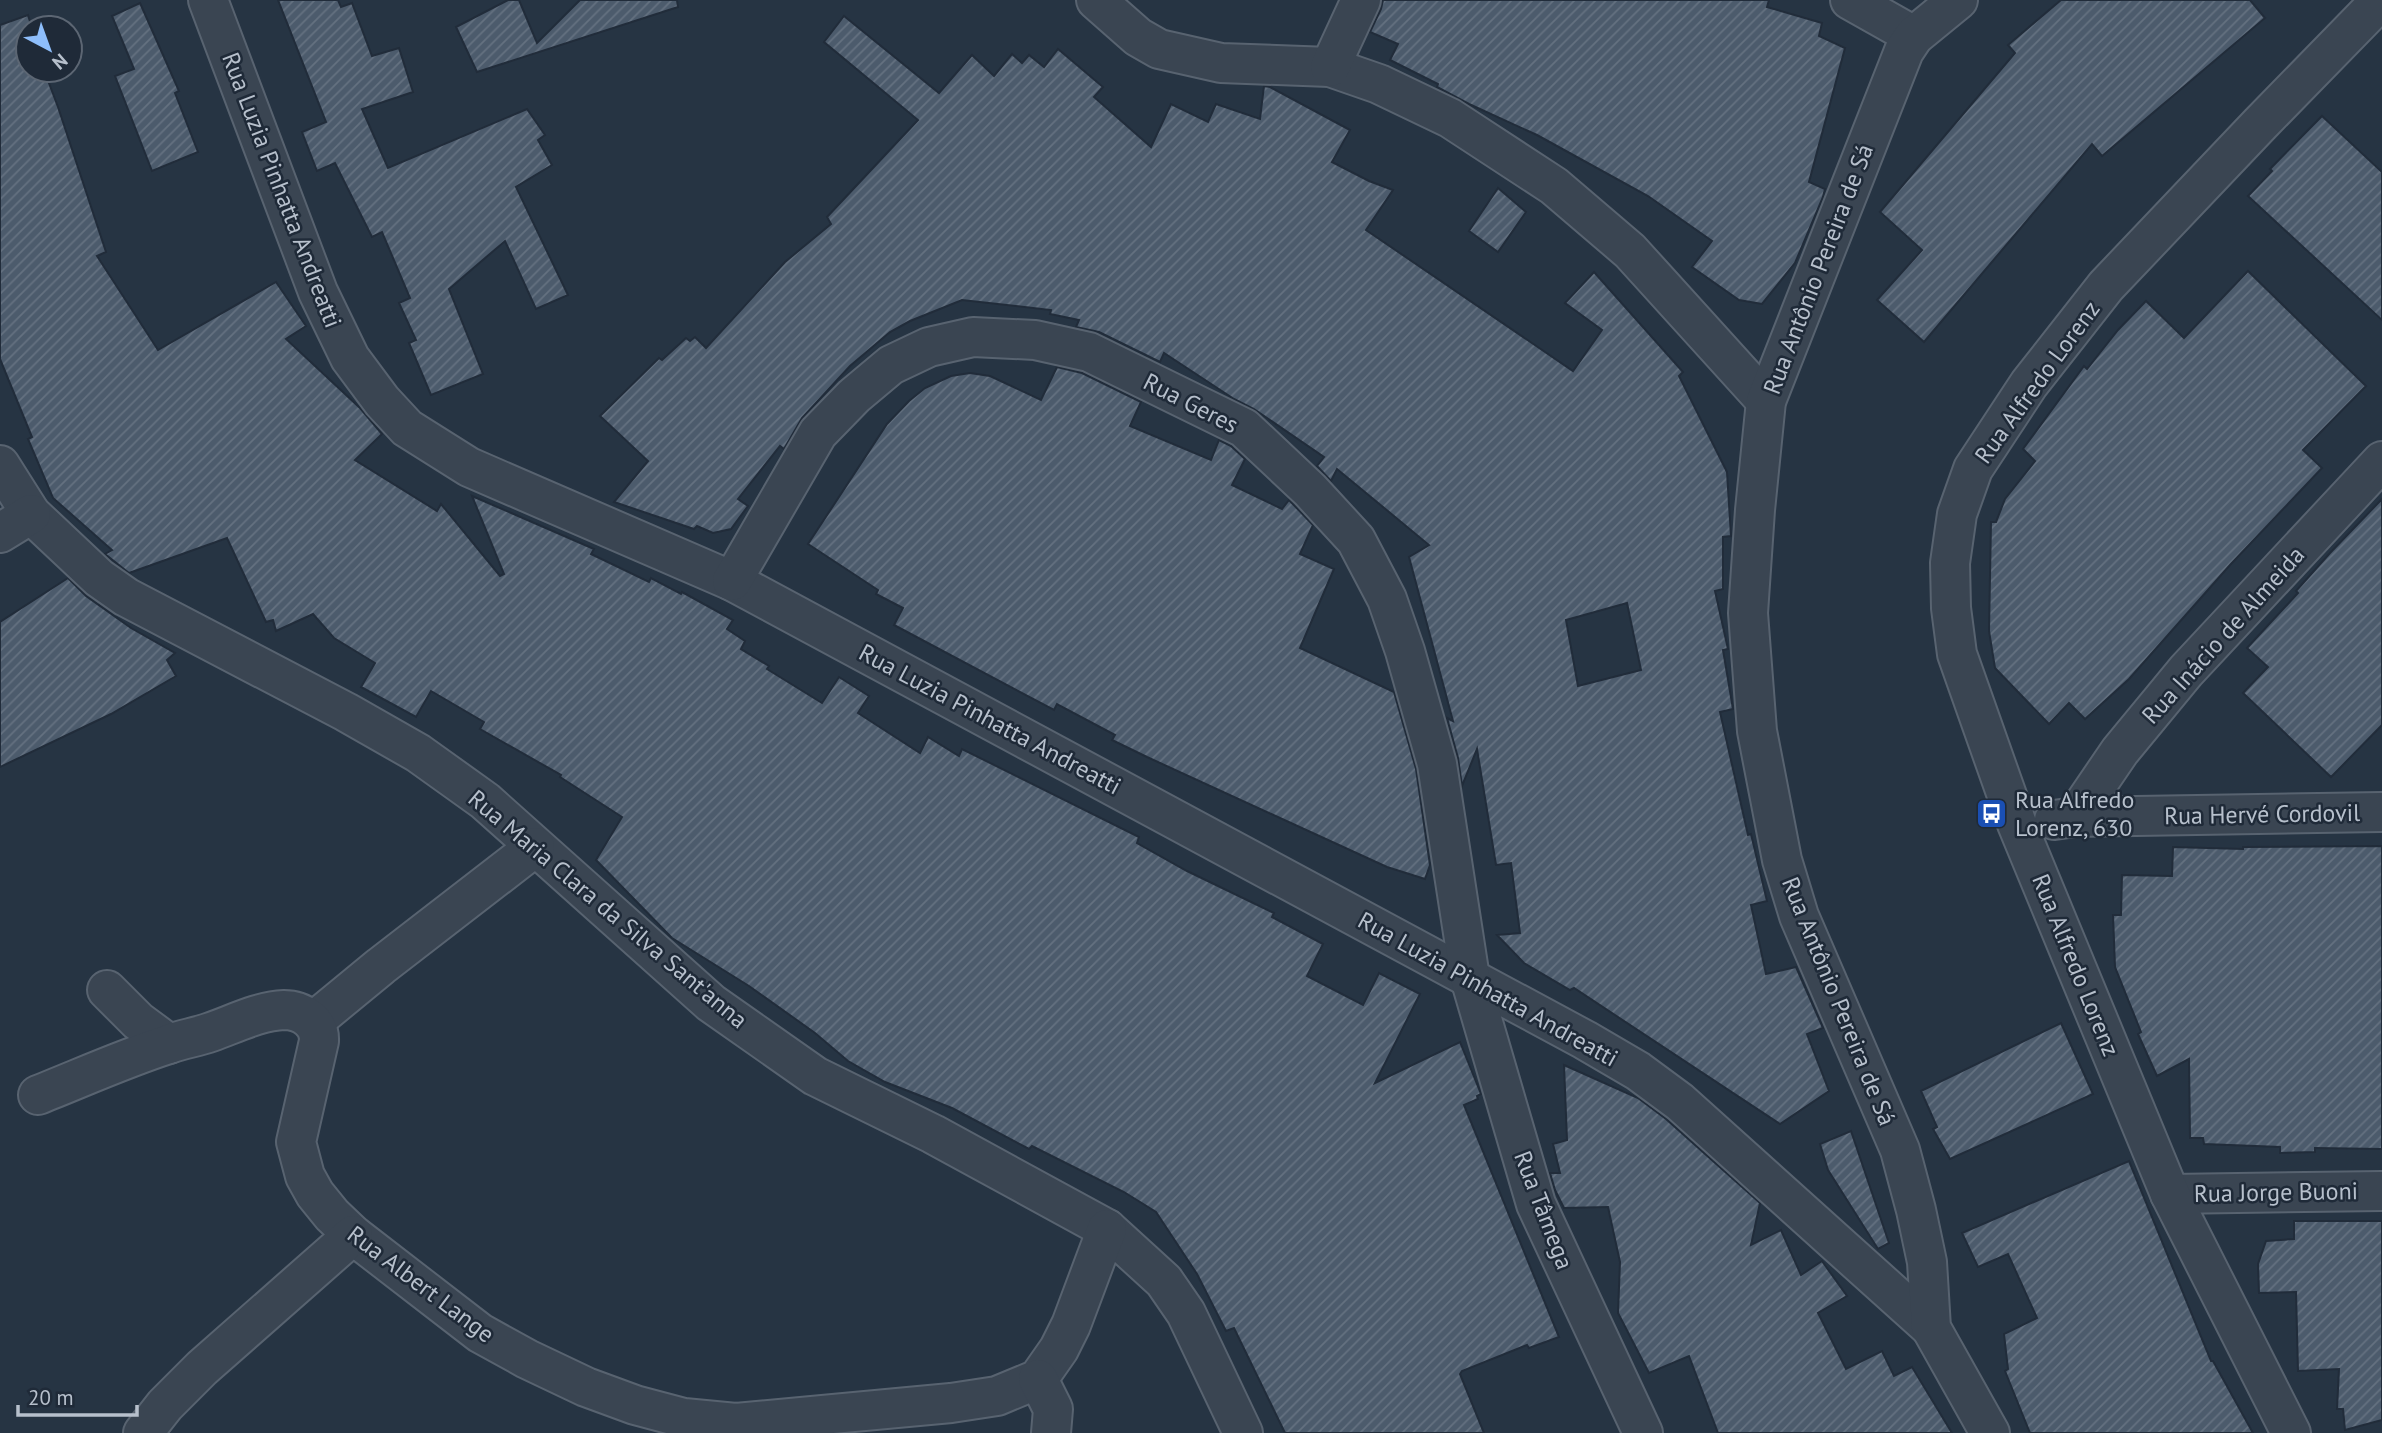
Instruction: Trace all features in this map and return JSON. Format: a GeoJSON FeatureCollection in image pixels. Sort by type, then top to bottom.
{"type":"FeatureCollection","features":[{"type":"Feature","properties":{"kind":"street","name":"Rua Luzia Pinhatta Andreatti"},"geometry":{"type":"LineString","coordinates":[[208,0],[318,292],[350,358],[382,401],[407,428],[470,467],[732,581],[1638,1071],[1680,1102],[1931,1328]]}},
{"type":"Feature","properties":{"kind":"street"},"geometry":{"type":"LineString","coordinates":[[1096,0],[1138,37],[1159,49],[1221,63],[1330,67],[1379,84],[1450,118],[1554,186],[1630,251],[1766,401]]}},
{"type":"Feature","properties":{"kind":"street"},"geometry":{"type":"LineString","coordinates":[[1330,67],[1361,0]]}},
{"type":"Feature","properties":{"kind":"street"},"geometry":{"type":"LineString","coordinates":[[1850,0],[1914,36],[1958,0]]}},
{"type":"Feature","properties":{"kind":"street","name":"Rua Alfredo Lorenz"},"geometry":{"type":"LineString","coordinates":[[2291,1433],[2170,1194],[2017,824],[1957,654],[1951,608],[1950,563],[1957,514],[1973,469],[2029,384],[2106,286],[2381,0]]}},
{"type":"Feature","properties":{"kind":"street","name":"Rua Antônio Pereira de Sá"},"geometry":{"type":"LineString","coordinates":[[1914,36],[1899,63],[1766,401],[1748,613],[1757,731],[1782,860],[1799,916],[1900,1150],[1927,1262],[1931,1328],[1990,1433]]}},
{"type":"Feature","properties":{"kind":"street","name":"Rua Geres"},"geometry":{"type":"LineString","coordinates":[[732,581],[818,433],[854,396],[891,365],[929,347],[973,337],[1035,340],[1089,352],[1244,428],[1310,490],[1356,540],[1387,599],[1405,651],[1437,764],[1470,978]]}},
{"type":"Feature","properties":{"kind":"street","name":"Rua Inácio de Almeida"},"geometry":{"type":"LineString","coordinates":[[2075,817],[2120,751],[2186,671],[2382,461]]}},
{"type":"Feature","properties":{"kind":"street","name":"Rua Maria Clara da Silva Sant'anna"},"geometry":{"type":"LineString","coordinates":[[0,465],[15,524],[126,597],[346,712],[418,753],[485,801],[711,1003],[815,1076],[933,1134],[1107,1229],[1145,1261],[1175,1296],[1186,1313],[1243,1433]]}},
{"type":"Feature","properties":{"kind":"street","name":"Rua Hervé Cordovil"},"geometry":{"type":"LineString","coordinates":[[2017,824],[2075,817],[2382,813]]}},
{"type":"Feature","properties":{"kind":"street"},"geometry":{"type":"LineString","coordinates":[[37,1095],[169,1044],[264,1014],[284,1010],[300,1012],[313,1022],[535,847]]}},
{"type":"Feature","properties":{"kind":"street","name":"Rua Tâmega"},"geometry":{"type":"LineString","coordinates":[[1470,978],[1536,1204],[1643,1433]]}},
{"type":"Feature","properties":{"kind":"street"},"geometry":{"type":"LineString","coordinates":[[107,990],[138,1021],[169,1044]]}},
{"type":"Feature","properties":{"kind":"street","name":"Rua Albert Lange"},"geometry":{"type":"LineString","coordinates":[[313,1022],[319,1031],[319,1041],[296,1142],[300,1162],[315,1194],[353,1235],[480,1333],[574,1381],[635,1405],[684,1418],[736,1423],[946,1418],[1038,1379]]}},
{"type":"Feature","properties":{"kind":"street","name":"Rua Jorge Buoni"},"geometry":{"type":"LineString","coordinates":[[2170,1194],[2382,1191]]}},
{"type":"Feature","properties":{"kind":"street"},"geometry":{"type":"LineString","coordinates":[[1051,1433],[1053,1409],[1038,1379],[1059,1349],[1071,1325],[1107,1229]]}},
{"type":"Feature","properties":{"kind":"street"},"geometry":{"type":"LineString","coordinates":[[144,1433],[165,1405],[195,1375],[353,1235]]}},
{"type":"Feature","properties":{"kind":"building"},"geometry":{"type":"Polygon","coordinates":[[[278,0],[338,0],[341,7],[352,3],[372,56],[399,48],[413,92],[362,109],[388,168],[527,109],[545,135],[538,140],[552,165],[516,187],[568,295],[536,309],[505,241],[449,289],[483,374],[431,395],[409,343],[416,340],[399,303],[410,298],[382,232],[372,237],[335,163],[317,171],[302,132],[326,122],[278,0]]]}},
{"type":"Feature","properties":{"kind":"building"},"geometry":{"type":"Polygon","coordinates":[[[508,0],[519,0],[537,43],[580,0],[677,0],[678,7],[477,72],[456,27],[508,0]]]}},
{"type":"Feature","properties":{"kind":"building"},"geometry":{"type":"Polygon","coordinates":[[[1383,0],[1769,0],[1767,7],[1822,23],[1819,36],[1845,48],[1809,182],[1825,189],[1795,263],[1762,304],[1739,300],[1692,267],[1712,241],[1648,196],[1537,135],[1469,104],[1437,87],[1438,84],[1390,60],[1398,44],[1370,32],[1383,0]]]}},
{"type":"Feature","properties":{"kind":"building"},"geometry":{"type":"Polygon","coordinates":[[[2061,0],[2250,0],[2265,18],[2102,156],[2092,144],[1924,342],[1877,300],[1922,250],[1880,212],[2015,53],[2008,45],[2061,0]]]}},
{"type":"Feature","properties":{"kind":"building"},"geometry":{"type":"Polygon","coordinates":[[[140,3],[179,91],[175,93],[198,152],[152,171],[115,76],[134,69],[112,16],[140,3]]]}},
{"type":"Feature","properties":{"kind":"building"},"geometry":{"type":"Polygon","coordinates":[[[844,16],[939,93],[972,55],[994,76],[1012,54],[1022,63],[1029,55],[1044,67],[1058,49],[1103,87],[1094,97],[1151,147],[1171,104],[1208,122],[1216,104],[1260,119],[1264,86],[1270,87],[1350,130],[1332,162],[1393,190],[1366,230],[1573,371],[1602,330],[1565,303],[1594,272],[1683,372],[1679,376],[1727,472],[1731,536],[1723,537],[1723,589],[1715,591],[1728,649],[1723,650],[1733,709],[1720,712],[1748,835],[1751,834],[1767,901],[1751,905],[1766,974],[1796,967],[1823,1028],[1807,1034],[1829,1091],[1780,1124],[1574,988],[1570,990],[1524,963],[1497,935],[1520,933],[1511,863],[1496,865],[1477,749],[1462,786],[1458,758],[1447,718],[1453,721],[1409,557],[1429,545],[1337,469],[1331,481],[1317,466],[1324,457],[1164,353],[1160,362],[1099,332],[1076,327],[1079,320],[1050,314],[1051,310],[962,300],[890,332],[850,366],[802,418],[784,449],[780,446],[738,499],[748,506],[731,529],[713,533],[697,526],[694,529],[614,502],[648,461],[600,416],[659,358],[662,360],[686,338],[690,341],[695,337],[706,348],[785,262],[831,224],[827,217],[918,120],[824,42],[844,16]],[[1627,603],[1566,620],[1578,686],[1641,670],[1627,603]]]}},
{"type":"Feature","properties":{"kind":"building"},"geometry":{"type":"Polygon","coordinates":[[[14,20],[14,84],[49,84],[106,252],[97,256],[158,350],[276,282],[306,326],[286,339],[360,408],[382,434],[355,460],[437,511],[441,504],[500,576],[504,574],[472,496],[594,549],[591,554],[649,582],[651,578],[681,594],[682,592],[733,620],[727,629],[745,641],[741,649],[769,666],[767,669],[822,703],[839,677],[869,696],[858,713],[920,753],[928,737],[959,756],[962,749],[1139,837],[1137,843],[1187,871],[1274,913],[1272,917],[1323,944],[1307,976],[1363,1005],[1379,973],[1420,994],[1375,1083],[1460,1042],[1481,1094],[1477,1096],[1478,1099],[1464,1105],[1559,1337],[1529,1348],[1527,1345],[1462,1371],[1460,1374],[1484,1433],[1285,1433],[1234,1328],[1226,1331],[1197,1274],[1156,1212],[1124,1192],[1032,1146],[1029,1149],[952,1108],[885,1082],[848,1061],[815,1033],[749,986],[672,938],[596,860],[622,817],[560,777],[561,775],[480,729],[484,722],[431,691],[416,717],[361,687],[375,663],[334,638],[313,614],[276,631],[273,620],[266,622],[227,538],[129,573],[105,554],[112,550],[53,498],[28,439],[32,437],[0,359],[0,25],[14,20]]]}},
{"type":"Feature","properties":{"kind":"building"},"geometry":{"type":"Polygon","coordinates":[[[2322,116],[2382,172],[2382,320],[2248,196],[2272,171],[2270,169],[2322,116]]]}},
{"type":"Feature","properties":{"kind":"building"},"geometry":{"type":"Polygon","coordinates":[[[1498,188],[1526,212],[1498,252],[1469,231],[1498,188]]]}},
{"type":"Feature","properties":{"kind":"building"},"geometry":{"type":"Polygon","coordinates":[[[2248,271],[2366,386],[2303,450],[2322,468],[2230,565],[2129,679],[2085,719],[2069,703],[2049,724],[1995,668],[1989,631],[1991,522],[1996,522],[2005,499],[2035,461],[2023,449],[2084,366],[2087,369],[2118,330],[2146,301],[2184,338],[2248,271]]]}},
{"type":"Feature","properties":{"kind":"building"},"geometry":{"type":"Polygon","coordinates":[[[1057,367],[1082,373],[1141,402],[1130,426],[1211,460],[1219,440],[1231,446],[1245,459],[1232,485],[1282,509],[1289,500],[1313,525],[1300,554],[1334,569],[1300,648],[1394,692],[1416,769],[1430,865],[1425,879],[1387,867],[1147,757],[1112,740],[1115,735],[1057,704],[1054,710],[894,625],[903,608],[876,594],[878,590],[808,544],[887,424],[925,388],[951,376],[970,373],[990,376],[1041,400],[1057,367]]]}},
{"type":"Feature","properties":{"kind":"building"},"geometry":{"type":"Polygon","coordinates":[[[2382,499],[2382,725],[2331,777],[2243,693],[2268,667],[2247,648],[2298,593],[2296,591],[2330,553],[2382,499]]]}},
{"type":"Feature","properties":{"kind":"building"},"geometry":{"type":"Polygon","coordinates":[[[68,578],[86,596],[131,628],[175,653],[167,660],[176,676],[111,714],[0,767],[0,622],[68,578]]]}},
{"type":"Feature","properties":{"kind":"building"},"geometry":{"type":"Polygon","coordinates":[[[2382,846],[2382,1149],[2315,1148],[2315,1152],[2280,1153],[2280,1147],[2204,1144],[2203,1138],[2190,1138],[2189,1059],[2157,1076],[2138,1034],[2141,1032],[2115,967],[2113,915],[2121,915],[2122,875],[2172,876],[2173,847],[2243,849],[2382,846]]]}},
{"type":"Feature","properties":{"kind":"building"},"geometry":{"type":"Polygon","coordinates":[[[2061,1023],[2093,1094],[1950,1159],[1933,1129],[1937,1127],[1921,1091],[2061,1023]]]}},
{"type":"Feature","properties":{"kind":"building"},"geometry":{"type":"Polygon","coordinates":[[[1564,1065],[1638,1098],[1666,1119],[1760,1203],[1751,1245],[1781,1230],[1801,1275],[1822,1261],[1847,1296],[1818,1313],[1846,1369],[1882,1351],[1894,1376],[1912,1367],[1952,1433],[1718,1433],[1689,1356],[1649,1373],[1618,1313],[1620,1262],[1608,1207],[1564,1208],[1550,1173],[1560,1173],[1553,1144],[1567,1140],[1564,1065]]]}},
{"type":"Feature","properties":{"kind":"building"},"geometry":{"type":"Polygon","coordinates":[[[1851,1131],[1889,1243],[1878,1249],[1828,1170],[1820,1144],[1851,1131]]]}},
{"type":"Feature","properties":{"kind":"building"},"geometry":{"type":"Polygon","coordinates":[[[2129,1161],[2211,1361],[2253,1433],[2030,1433],[2005,1371],[2008,1369],[2004,1334],[2037,1318],[2008,1254],[1978,1267],[1962,1233],[2129,1161]]]}},
{"type":"Feature","properties":{"kind":"building"},"geometry":{"type":"Polygon","coordinates":[[[2294,1221],[2382,1221],[2382,1420],[2345,1430],[2343,1409],[2337,1409],[2339,1369],[2298,1371],[2296,1292],[2259,1293],[2258,1264],[2266,1241],[2294,1239],[2294,1221]]]}},
{"type":"Feature","properties":{"kind":"place","name":"Rua Alfredo Lorenz, 630"},"geometry":{"type":"Point","coordinates":[1992,813]}}]}
